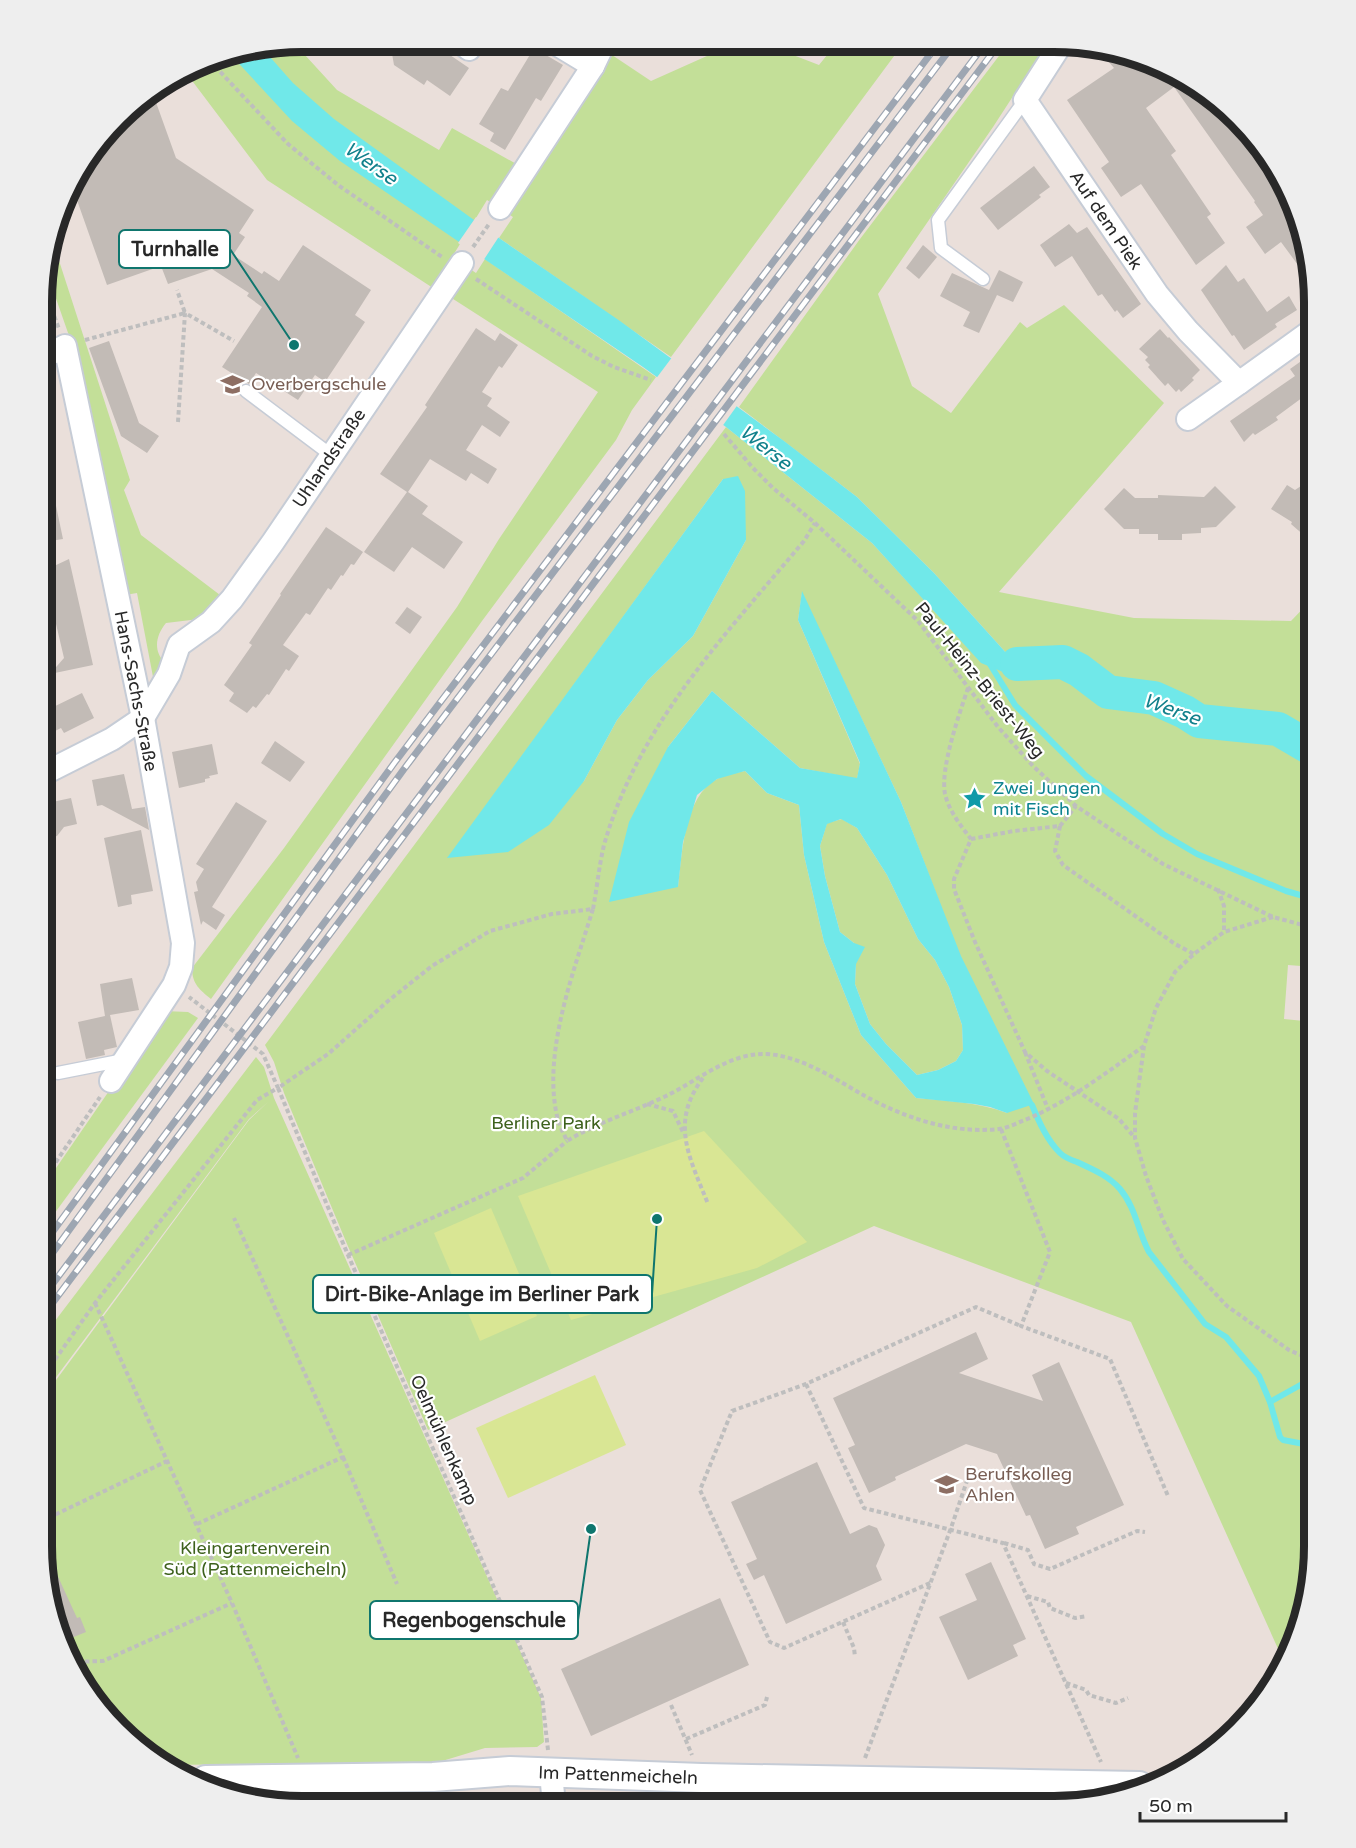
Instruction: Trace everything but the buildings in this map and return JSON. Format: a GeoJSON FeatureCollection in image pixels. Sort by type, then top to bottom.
{"type":"FeatureCollection","features":[{"type":"Feature","properties":{"kind":"street"},"geometry":{"type":"LineString","coordinates":[[570,52],[593,66]]}},
{"type":"Feature","properties":{"kind":"street"},"geometry":{"type":"LineString","coordinates":[[500,208],[593,66],[600,52]]}},
{"type":"Feature","properties":{"kind":"street"},"geometry":{"type":"LineString","coordinates":[[1024,100],[1056,52]]}},
{"type":"Feature","properties":{"kind":"street","name":"Auf dem Piek"},"geometry":{"type":"LineString","coordinates":[[1024,100],[1157,294],[1188,331],[1239,383]]}},
{"type":"Feature","properties":{"kind":"street","name":"Uhlandstraße"},"geometry":{"type":"LineString","coordinates":[[52,770],[112,740],[142,718],[169,674],[179,645],[212,622],[232,599],[461,266]]}},
{"type":"Feature","properties":{"kind":"street"},"geometry":{"type":"LineString","coordinates":[[1188,419],[1304,336]]}},
{"type":"Feature","properties":{"kind":"street"},"geometry":{"type":"LineString","coordinates":[[52,353],[65,346]]}},
{"type":"Feature","properties":{"kind":"street","name":"Hans-Sachs-Straße"},"geometry":{"type":"LineString","coordinates":[[65,346],[142,718],[183,943],[181,967],[174,986],[111,1081]]}},
{"type":"Feature","properties":{"kind":"street"},"geometry":{"type":"LineString","coordinates":[[545,1762],[552,1796]]}},
{"type":"Feature","properties":{"kind":"street","name":"Im Pattenmeicheln"},"geometry":{"type":"LineString","coordinates":[[217,1780],[433,1777],[510,1771],[545,1762],[702,1778],[762,1792],[858,1781],[926,1794],[1123,1786]]}},
{"type":"Feature","properties":{"kind":"lane"},"geometry":{"type":"LineString","coordinates":[[983,279],[941,248],[939,220],[1024,100]]}},
{"type":"Feature","properties":{"kind":"lane"},"geometry":{"type":"LineString","coordinates":[[246,391],[331,455]]}},
{"type":"Feature","properties":{"kind":"lane"},"geometry":{"type":"LineString","coordinates":[[58,1073],[125,1060]]}},
{"type":"Feature","properties":{"kind":"path"},"geometry":{"type":"LineString","coordinates":[[217,68],[288,144],[338,185],[592,356],[614,367],[651,380]]}},
{"type":"Feature","properties":{"kind":"path"},"geometry":{"type":"LineString","coordinates":[[461,266],[500,208]]}},
{"type":"Feature","properties":{"kind":"path"},"geometry":{"type":"LineString","coordinates":[[177,290],[185,313],[178,422]]}},
{"type":"Feature","properties":{"kind":"path"},"geometry":{"type":"LineString","coordinates":[[52,310],[65,346],[185,313],[234,340]]}},
{"type":"Feature","properties":{"kind":"path","name":"Paul-Heinz-Briest-Weg"},"geometry":{"type":"LineString","coordinates":[[724,434],[773,488],[816,523],[918,621],[998,728],[1033,766],[1076,806],[1163,864],[1273,916],[1304,925]]}},
{"type":"Feature","properties":{"kind":"path"},"geometry":{"type":"LineString","coordinates":[[567,1141],[558,1121],[553,1086],[560,1018],[593,909],[604,846],[622,796],[656,728],[696,669],[804,541],[816,523]]}},
{"type":"Feature","properties":{"kind":"path"},"geometry":{"type":"LineString","coordinates":[[968,687],[955,729],[945,780],[945,795],[956,820],[971,839]]}},
{"type":"Feature","properties":{"kind":"path"},"geometry":{"type":"LineString","coordinates":[[1076,806],[1060,826],[1055,851],[1063,865],[1174,944],[1194,954]]}},
{"type":"Feature","properties":{"kind":"path"},"geometry":{"type":"LineString","coordinates":[[971,839],[1060,826]]}},
{"type":"Feature","properties":{"kind":"path"},"geometry":{"type":"LineString","coordinates":[[971,839],[954,879],[954,888],[975,942],[1048,1109]]}},
{"type":"Feature","properties":{"kind":"path"},"geometry":{"type":"LineString","coordinates":[[1218,889],[1224,906],[1224,932]]}},
{"type":"Feature","properties":{"kind":"path"},"geometry":{"type":"LineString","coordinates":[[52,1364],[95,1303],[257,1100],[328,1054],[432,966],[490,932],[552,914],[593,909]]}},
{"type":"Feature","properties":{"kind":"path"},"geometry":{"type":"LineString","coordinates":[[1273,916],[1224,932],[1194,954],[1175,972],[1156,1008],[1144,1046],[1135,1113],[1135,1138],[1146,1176],[1163,1220],[1184,1259],[1227,1306],[1289,1350],[1304,1357]]}},
{"type":"Feature","properties":{"kind":"path","name":"Oelmühlenkamp"},"geometry":{"type":"LineString","coordinates":[[174,986],[263,1054],[348,1255],[542,1697],[548,1751],[545,1762]]}},
{"type":"Feature","properties":{"kind":"path"},"geometry":{"type":"LineString","coordinates":[[348,1255],[524,1178],[567,1141],[588,1128],[665,1096],[736,1059],[764,1054],[794,1059],[899,1113],[932,1124],[968,1129],[1001,1129],[1039,1114],[1079,1092],[1144,1046]]}},
{"type":"Feature","properties":{"kind":"path"},"geometry":{"type":"LineString","coordinates":[[1025,1052],[1047,1071],[1119,1119],[1135,1138]]}},
{"type":"Feature","properties":{"kind":"path"},"geometry":{"type":"LineString","coordinates":[[683,1132],[694,1090],[706,1075]]}},
{"type":"Feature","properties":{"kind":"path"},"geometry":{"type":"LineString","coordinates":[[52,1168],[111,1081]]}},
{"type":"Feature","properties":{"kind":"path"},"geometry":{"type":"LineString","coordinates":[[647,1104],[673,1111],[683,1132],[708,1204]]}},
{"type":"Feature","properties":{"kind":"path"},"geometry":{"type":"LineString","coordinates":[[1001,1129],[1050,1252],[1021,1326]]}},
{"type":"Feature","properties":{"kind":"path"},"geometry":{"type":"LineString","coordinates":[[234,1218],[343,1457],[397,1584]]}},
{"type":"Feature","properties":{"kind":"path"},"geometry":{"type":"LineString","coordinates":[[95,1303],[232,1603],[297,1754],[301,1779]]}},
{"type":"Feature","properties":{"kind":"path"},"geometry":{"type":"LineString","coordinates":[[930,1583],[784,1648],[770,1642],[700,1490],[732,1412],[806,1384],[976,1307],[1110,1359],[1168,1496]]}},
{"type":"Feature","properties":{"kind":"path"},"geometry":{"type":"LineString","coordinates":[[806,1384],[864,1508],[951,1528],[1028,1550],[1034,1564],[1050,1569],[1137,1531],[1145,1532]]}},
{"type":"Feature","properties":{"kind":"path"},"geometry":{"type":"LineString","coordinates":[[197,1524],[343,1457]]}},
{"type":"Feature","properties":{"kind":"path"},"geometry":{"type":"LineString","coordinates":[[52,1516],[167,1461]]}},
{"type":"Feature","properties":{"kind":"path"},"geometry":{"type":"LineString","coordinates":[[858,1781],[972,1466]]}},
{"type":"Feature","properties":{"kind":"path"},"geometry":{"type":"LineString","coordinates":[[1003,1543],[1104,1770],[1106,1785]]}},
{"type":"Feature","properties":{"kind":"path"},"geometry":{"type":"LineString","coordinates":[[1027,1595],[1048,1602],[1050,1608],[1075,1618],[1087,1617]]}},
{"type":"Feature","properties":{"kind":"path"},"geometry":{"type":"LineString","coordinates":[[81,1662],[103,1661],[232,1603]]}},
{"type":"Feature","properties":{"kind":"path"},"geometry":{"type":"LineString","coordinates":[[843,1622],[854,1648],[855,1657]]}},
{"type":"Feature","properties":{"kind":"path"},"geometry":{"type":"LineString","coordinates":[[1065,1683],[1086,1690],[1089,1695],[1116,1703],[1128,1698]]}},
{"type":"Feature","properties":{"kind":"path"},"geometry":{"type":"LineString","coordinates":[[686,1740],[765,1705],[767,1697]]}},
{"type":"Feature","properties":{"kind":"path"},"geometry":{"type":"LineString","coordinates":[[671,1705],[702,1778]]}},
{"type":"Feature","properties":{"kind":"green space"},"geometry":{"type":"Polygon","coordinates":[[[302,52],[337,90],[439,150],[452,128],[520,166],[493,204],[487,200],[433,288],[267,180],[191,79],[222,66],[254,57],[302,52]]]}},
{"type":"Feature","properties":{"kind":"green space"},"geometry":{"type":"Polygon","coordinates":[[[716,52],[785,52],[819,65],[830,52],[897,52],[671,357],[499,238],[513,217],[507,213],[609,53],[651,81],[716,52]]]}},
{"type":"Feature","properties":{"kind":"green space","name":"Berliner Park"},"geometry":{"type":"Polygon","coordinates":[[[1002,52],[1042,52],[878,294],[912,386],[951,413],[1020,322],[1027,328],[1064,305],[1164,403],[999,592],[1134,618],[1291,621],[1304,607],[1304,966],[1288,965],[1284,1019],[1304,1021],[1304,1545],[1299,1594],[1280,1652],[1131,1322],[874,1226],[428,1430],[347,1244],[284,1093],[274,1062],[265,1045],[726,427],[872,543],[982,663],[1061,663],[1008,655],[934,573],[857,497],[739,407],[860,239],[1002,52]],[[723,479],[448,858],[584,781],[617,720],[648,680],[693,636],[746,540],[723,479]],[[802,593],[798,620],[860,764],[857,779],[800,768],[712,691],[668,747],[678,887],[683,843],[691,812],[706,787],[717,779],[745,771],[767,793],[799,805],[804,855],[824,942],[861,1035],[916,1098],[974,1104],[1007,1113],[960,956],[901,802],[802,593]]]}},
{"type":"Feature","properties":{"kind":"green space"},"geometry":{"type":"Polygon","coordinates":[[[57,254],[130,480],[124,490],[141,535],[220,595],[199,619],[166,623],[157,642],[158,653],[164,662],[154,682],[137,593],[125,595],[74,350],[53,289],[57,254]]]}},
{"type":"Feature","properties":{"kind":"green space"},"geometry":{"type":"Polygon","coordinates":[[[485,259],[656,377],[632,410],[616,440],[482,621],[211,999],[195,982],[192,968],[284,848],[457,607],[499,539],[598,392],[450,297],[470,269],[476,273],[485,259]]]}},
{"type":"Feature","properties":{"kind":"green space"},"geometry":{"type":"Polygon","coordinates":[[[842,819],[857,828],[887,875],[918,939],[935,960],[949,987],[962,1025],[963,1050],[956,1061],[938,1070],[917,1075],[870,1024],[855,984],[854,943],[840,932],[825,876],[820,846],[827,823],[842,819]]]}},
{"type":"Feature","properties":{"kind":"green space"},"geometry":{"type":"Polygon","coordinates":[[[164,1011],[188,1012],[198,1018],[52,1217],[52,1174],[164,1011]]]}},
{"type":"Feature","properties":{"kind":"green space","name":"Kleingartenverein Süd (Pattenmeicheln)"},"geometry":{"type":"Polygon","coordinates":[[[256,1057],[264,1067],[274,1098],[541,1698],[544,1742],[537,1747],[485,1748],[439,1762],[183,1765],[150,1744],[126,1722],[104,1698],[78,1656],[61,1610],[53,1562],[52,1386],[249,1120],[268,1102],[249,1119],[52,1383],[52,1325],[256,1057]]]}},
{"type":"Feature","properties":{"kind":"green space"},"geometry":{"type":"Polygon","coordinates":[[[704,1131],[807,1242],[757,1268],[571,1320],[518,1196],[704,1131]]]}},
{"type":"Feature","properties":{"kind":"green space"},"geometry":{"type":"Polygon","coordinates":[[[491,1208],[537,1316],[480,1341],[434,1233],[491,1208]]]}},
{"type":"Feature","properties":{"kind":"green space"},"geometry":{"type":"Polygon","coordinates":[[[595,1375],[626,1445],[508,1498],[476,1428],[595,1375]]]}},
{"type":"Feature","properties":{"kind":"water"},"geometry":{"type":"Polygon","coordinates":[[[268,55],[293,83],[334,119],[499,238],[620,321],[857,497],[934,573],[1008,655],[1017,658],[1063,662],[1026,673],[1008,674],[981,663],[872,543],[726,427],[643,367],[340,161],[292,121],[237,61],[268,55]]]}},
{"type":"Feature","properties":{"kind":"water"},"geometry":{"type":"Polygon","coordinates":[[[738,476],[745,491],[746,540],[693,636],[648,680],[617,720],[584,781],[549,825],[508,852],[447,858],[723,479],[738,476]]]}},
{"type":"Feature","properties":{"kind":"water"},"geometry":{"type":"Polygon","coordinates":[[[802,591],[901,802],[961,956],[1034,1104],[1007,1113],[974,1104],[916,1098],[861,1035],[824,942],[804,855],[799,805],[767,793],[745,771],[717,779],[697,795],[683,842],[678,887],[609,902],[629,822],[668,747],[712,691],[800,768],[857,778],[860,763],[798,620],[802,591]],[[841,819],[827,824],[820,846],[825,876],[840,932],[854,943],[865,947],[856,964],[855,984],[870,1024],[886,1044],[917,1075],[938,1070],[956,1061],[963,1050],[962,1025],[949,987],[935,960],[918,939],[887,875],[857,828],[841,819]]]}},
{"type":"Feature","properties":{"kind":"pier"},"geometry":{"type":"Polygon","coordinates":[[[476,217],[500,235],[483,261],[458,243],[476,217]]]}},
{"type":"Feature","properties":{"kind":"pier"},"geometry":{"type":"Polygon","coordinates":[[[673,356],[739,403],[721,428],[655,380],[673,356]]]}},
{"type":"Feature","properties":{"kind":"waterway"},"geometry":{"type":"LineString","coordinates":[[988,661],[1015,705],[1086,776],[1163,834],[1197,854],[1286,891],[1304,896]]}},
{"type":"Feature","properties":{"kind":"waterway","name":"Werse"},"geometry":{"type":"LineString","coordinates":[[1017,664],[1063,662],[1079,670],[1108,692],[1154,698],[1199,721],[1278,729],[1304,744]]}},
{"type":"Feature","properties":{"kind":"waterway"},"geometry":{"type":"LineString","coordinates":[[1032,1105],[1047,1137],[1060,1153],[1100,1173],[1120,1189],[1130,1204],[1149,1252],[1205,1324],[1226,1337],[1259,1376],[1270,1402],[1280,1437],[1283,1440],[1304,1444]]}},
{"type":"Feature","properties":{"kind":"waterway"},"geometry":{"type":"LineString","coordinates":[[1270,1402],[1304,1383]]}},
{"type":"Feature","properties":{"kind":"railway"},"geometry":{"type":"LineString","coordinates":[[52,1233],[395,762],[932,52]]}},
{"type":"Feature","properties":{"kind":"railway"},"geometry":{"type":"LineString","coordinates":[[52,1254],[404,769],[948,52]]}},
{"type":"Feature","properties":{"kind":"railway"},"geometry":{"type":"LineString","coordinates":[[52,1285],[979,52]]}},
{"type":"Feature","properties":{"kind":"railway"},"geometry":{"type":"LineString","coordinates":[[52,1304],[993,52]]}},
{"type":"Feature","properties":{"kind":"place","name":"Turnhalle"},"geometry":{"type":"Point","coordinates":[294,345]}},
{"type":"Feature","properties":{"kind":"place","name":"Overbergschule"},"geometry":{"type":"Point","coordinates":[233,384]}},
{"type":"Feature","properties":{"kind":"place","name":"Zwei Jungen mit Fisch"},"geometry":{"type":"Point","coordinates":[975,798]}},
{"type":"Feature","properties":{"kind":"place","name":"Dirt-Bike-Anlage im Berliner Park"},"geometry":{"type":"Point","coordinates":[657,1219]}},
{"type":"Feature","properties":{"kind":"place","name":"Berufskolleg Ahlen"},"geometry":{"type":"Point","coordinates":[947,1484]}},
{"type":"Feature","properties":{"kind":"place","name":"Regenbogenschule"},"geometry":{"type":"Point","coordinates":[591,1529]}}]}
